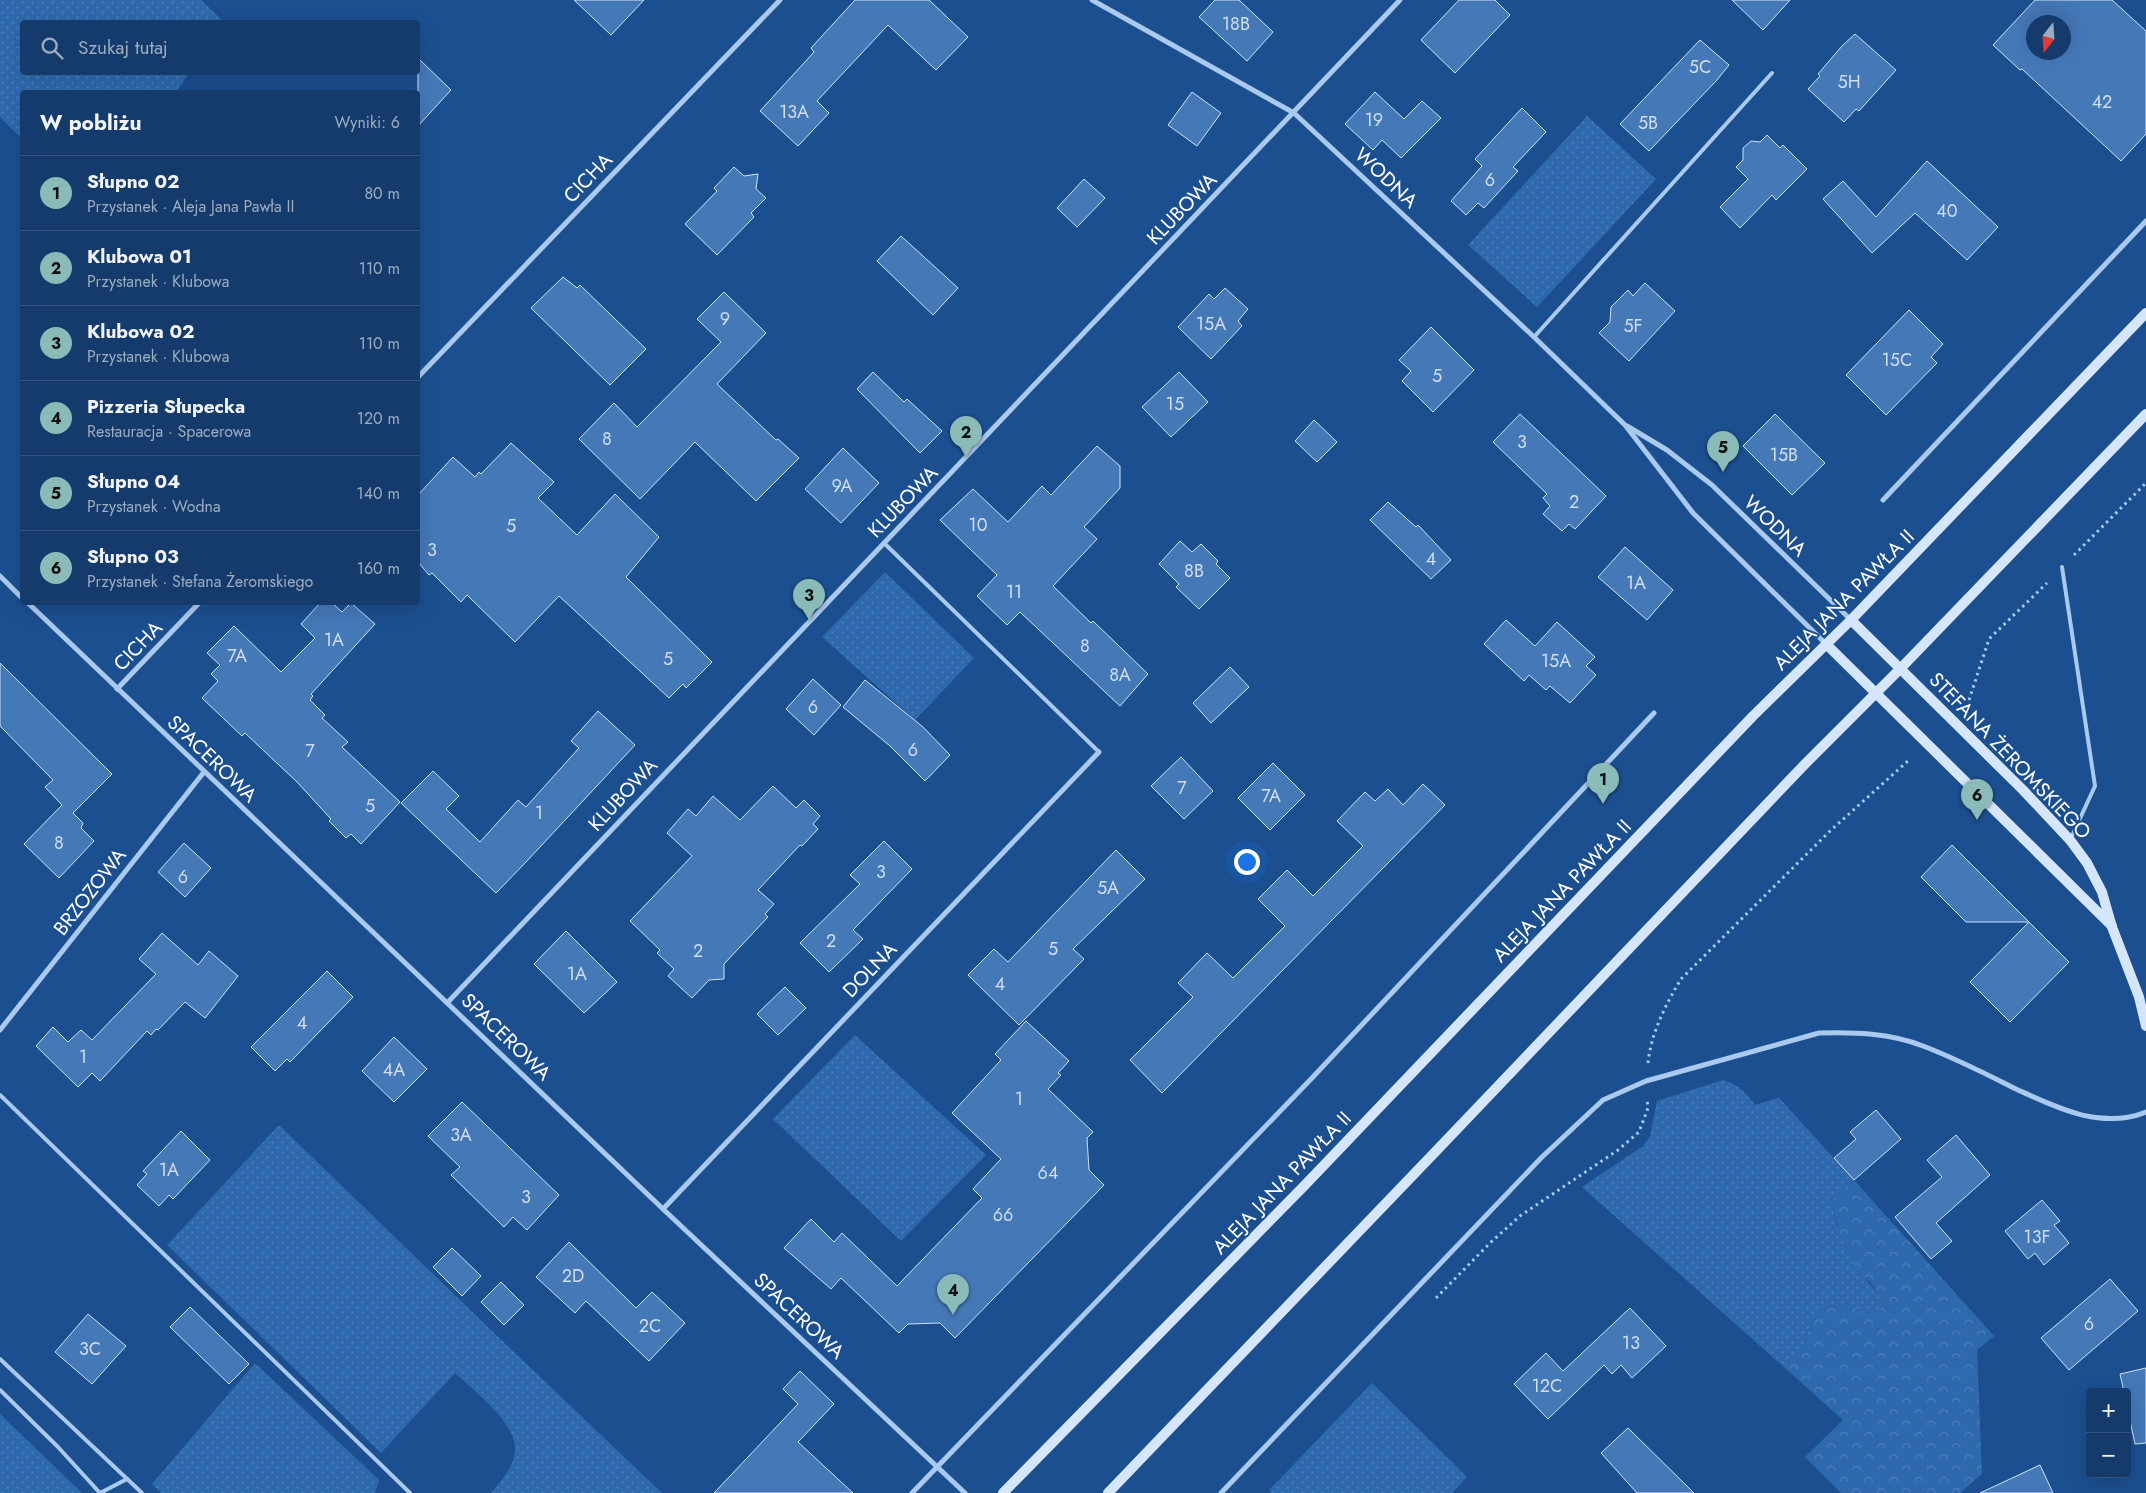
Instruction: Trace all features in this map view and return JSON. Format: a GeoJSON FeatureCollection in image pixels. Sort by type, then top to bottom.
{"type":"FeatureCollection","features":[{"type":"Feature","properties":{"kind":"main road","name":"ALEJA JANA PAWŁA II"},"geometry":{"type":"LineString","coordinates":[[1003,1493],[1305,1185],[1753,716],[1850,620],[2146,313]]}},
{"type":"Feature","properties":{"kind":"main road"},"geometry":{"type":"LineString","coordinates":[[1108,1493],[1805,764],[1876,694],[2146,414]]}},
{"type":"Feature","properties":{"kind":"main road","name":"STEFANA ŻEROMSKIEGO"},"geometry":{"type":"LineString","coordinates":[[1850,620],[1901,668],[2023,790],[2070,840],[2087,863],[2102,892],[2112,927],[2139,997],[2146,1026]]}},
{"type":"Feature","properties":{"kind":"main road","name":"STEFANA ŻEROMSKIEGO"},"geometry":{"type":"LineString","coordinates":[[1826,644],[2112,927]]}},
{"type":"Feature","properties":{"kind":"street","name":"CICHA"},"geometry":{"type":"LineString","coordinates":[[420,375],[780,0]]}},
{"type":"Feature","properties":{"kind":"street","name":"WODNA"},"geometry":{"type":"LineString","coordinates":[[1092,0],[1294,113],[1534,337],[1624,425],[1693,513],[1826,644]]}},
{"type":"Feature","properties":{"kind":"street","name":"KLUBOWA"},"geometry":{"type":"LineString","coordinates":[[448,1002],[1400,0]]}},
{"type":"Feature","properties":{"kind":"street"},"geometry":{"type":"LineString","coordinates":[[1883,500],[2146,221]]}},
{"type":"Feature","properties":{"kind":"street","name":"WODNA"},"geometry":{"type":"LineString","coordinates":[[1624,425],[1668,450],[1712,485],[1850,620]]}},
{"type":"Feature","properties":{"kind":"street"},"geometry":{"type":"LineString","coordinates":[[0,576],[20,596]]}},
{"type":"Feature","properties":{"kind":"street","name":"SPACEROWA"},"geometry":{"type":"LineString","coordinates":[[30,605],[965,1493]]}},
{"type":"Feature","properties":{"kind":"street","name":"CICHA"},"geometry":{"type":"LineString","coordinates":[[117,689],[197,605]]}},
{"type":"Feature","properties":{"kind":"street"},"geometry":{"type":"LineString","coordinates":[[912,1493],[1305,1085],[1654,713]]}},
{"type":"Feature","properties":{"kind":"street","name":"DOLNA"},"geometry":{"type":"LineString","coordinates":[[663,1208],[1099,752]]}},
{"type":"Feature","properties":{"kind":"street","name":"BRZOZOWA"},"geometry":{"type":"LineString","coordinates":[[0,1030],[204,772]]}},
{"type":"Feature","properties":{"kind":"street"},"geometry":{"type":"LineString","coordinates":[[1222,1493],[1542,1157],[1603,1100],[1646,1081],[1819,1033],[1841,1032],[1896,1037],[1924,1046],[2062,1110],[2108,1120],[2132,1118],[2146,1112]]}},
{"type":"Feature","properties":{"kind":"lane"},"geometry":{"type":"LineString","coordinates":[[1534,337],[1772,73]]}},
{"type":"Feature","properties":{"kind":"lane"},"geometry":{"type":"LineString","coordinates":[[884,543],[1099,752]]}},
{"type":"Feature","properties":{"kind":"lane"},"geometry":{"type":"LineString","coordinates":[[2062,567],[2095,786],[2070,840]]}},
{"type":"Feature","properties":{"kind":"lane"},"geometry":{"type":"LineString","coordinates":[[0,1094],[410,1493]]}},
{"type":"Feature","properties":{"kind":"lane"},"geometry":{"type":"LineString","coordinates":[[0,1358],[142,1493]]}},
{"type":"Feature","properties":{"kind":"lane"},"geometry":{"type":"LineString","coordinates":[[0,1390],[58,1447],[100,1493],[127,1479]]}},
{"type":"Feature","properties":{"kind":"path"},"geometry":{"type":"LineString","coordinates":[[1432,1302],[1490,1243],[1520,1216],[1618,1150],[1639,1132],[1648,1108],[1646,1081],[1652,1043],[1668,1002],[1682,979],[1830,831],[1909,760]]}},
{"type":"Feature","properties":{"kind":"green space"},"geometry":{"type":"Polygon","coordinates":[[[0,0],[201,0],[222,20],[20,20],[20,75],[188,75],[177,90],[20,90],[20,137],[0,117],[0,0]]]}},
{"type":"Feature","properties":{"kind":"green space"},"geometry":{"type":"Polygon","coordinates":[[[1587,116],[1656,179],[1537,307],[1468,245],[1587,116]]]}},
{"type":"Feature","properties":{"kind":"green space"},"geometry":{"type":"Polygon","coordinates":[[[885,572],[974,658],[915,720],[822,637],[885,572]]]}},
{"type":"Feature","properties":{"kind":"green space"},"geometry":{"type":"Polygon","coordinates":[[[855,1035],[986,1155],[901,1241],[773,1119],[855,1035]]]}},
{"type":"Feature","properties":{"kind":"green space"},"geometry":{"type":"Polygon","coordinates":[[[1723,1080],[1741,1090],[1755,1105],[1779,1098],[1854,1180],[1831,1200],[1837,1226],[1868,1282],[1880,1296],[1882,1304],[1880,1311],[1865,1314],[1850,1306],[1812,1320],[1802,1350],[1786,1369],[1582,1187],[1643,1146],[1650,1136],[1657,1101],[1723,1080]]]}},
{"type":"Feature","properties":{"kind":"green space"},"geometry":{"type":"Polygon","coordinates":[[[279,1125],[662,1493],[491,1493],[507,1472],[513,1460],[515,1447],[513,1437],[508,1427],[482,1397],[455,1373],[381,1453],[167,1245],[279,1125]]]}},
{"type":"Feature","properties":{"kind":"green space"},"geometry":{"type":"Polygon","coordinates":[[[1854,1180],[1994,1336],[1977,1350],[1982,1474],[1960,1493],[1841,1493],[1805,1457],[1843,1420],[1786,1369],[1802,1350],[1812,1320],[1825,1306],[1835,1304],[1850,1306],[1865,1314],[1880,1311],[1880,1297],[1847,1252],[1831,1200],[1854,1180]]]}},
{"type":"Feature","properties":{"kind":"green space"},"geometry":{"type":"Polygon","coordinates":[[[255,1363],[379,1480],[375,1493],[161,1493],[152,1484],[255,1363]]]}},
{"type":"Feature","properties":{"kind":"green space"},"geometry":{"type":"Polygon","coordinates":[[[1372,1383],[1467,1477],[1452,1493],[1271,1493],[1269,1490],[1372,1383]]]}},
{"type":"Feature","properties":{"kind":"green space"},"geometry":{"type":"Polygon","coordinates":[[[0,1414],[82,1493],[0,1493],[0,1414]]]}},
{"type":"Feature","properties":{"kind":"building"},"geometry":{"type":"Polygon","coordinates":[[[574,0],[644,0],[611,35],[574,0]]]}},
{"type":"Feature","properties":{"kind":"building"},"geometry":{"type":"Polygon","coordinates":[[[855,0],[929,0],[968,37],[936,70],[888,25],[817,101],[829,113],[798,146],[760,111],[814,52],[811,48],[855,0]]]}},
{"type":"Feature","properties":{"kind":"building"},"geometry":{"type":"Polygon","coordinates":[[[1215,0],[1239,0],[1273,32],[1247,61],[1199,17],[1215,0]]]}},
{"type":"Feature","properties":{"kind":"building"},"geometry":{"type":"Polygon","coordinates":[[[1459,0],[1495,0],[1510,15],[1455,73],[1421,40],[1459,0]]]}},
{"type":"Feature","properties":{"kind":"building"},"geometry":{"type":"Polygon","coordinates":[[[1732,0],[1790,0],[1763,30],[1732,0]]]}},
{"type":"Feature","properties":{"kind":"building"},"geometry":{"type":"Polygon","coordinates":[[[2035,0],[2112,0],[2146,31],[2146,134],[2121,161],[2022,69],[2020,70],[1993,45],[2035,0]]]}},
{"type":"Feature","properties":{"kind":"building"},"geometry":{"type":"Polygon","coordinates":[[[1855,34],[1896,70],[1859,111],[1856,109],[1844,122],[1808,89],[1820,76],[1818,74],[1855,34]]]}},
{"type":"Feature","properties":{"kind":"building"},"geometry":{"type":"Polygon","coordinates":[[[1700,40],[1729,65],[1649,151],[1620,124],[1700,40]]]}},
{"type":"Feature","properties":{"kind":"building"},"geometry":{"type":"Polygon","coordinates":[[[420,60],[451,90],[420,124],[420,90],[418,90],[420,60]]]}},
{"type":"Feature","properties":{"kind":"building"},"geometry":{"type":"Polygon","coordinates":[[[1192,92],[1221,113],[1197,146],[1168,125],[1192,92]]]}},
{"type":"Feature","properties":{"kind":"building"},"geometry":{"type":"Polygon","coordinates":[[[1375,92],[1404,119],[1422,101],[1441,118],[1401,158],[1382,140],[1373,150],[1345,124],[1375,92]]]}},
{"type":"Feature","properties":{"kind":"building"},"geometry":{"type":"Polygon","coordinates":[[[1522,108],[1546,132],[1513,167],[1518,171],[1484,208],[1478,203],[1466,215],[1451,201],[1482,166],[1475,159],[1522,108]]]}},
{"type":"Feature","properties":{"kind":"building"},"geometry":{"type":"Polygon","coordinates":[[[1767,135],[1780,148],[1783,145],[1807,169],[1776,200],[1772,195],[1740,228],[1720,207],[1748,179],[1736,167],[1743,160],[1743,148],[1751,141],[1760,142],[1767,135]]]}},
{"type":"Feature","properties":{"kind":"building"},"geometry":{"type":"Polygon","coordinates":[[[1927,161],[1998,227],[1967,260],[1915,213],[1872,253],[1823,199],[1843,181],[1876,217],[1927,161]]]}},
{"type":"Feature","properties":{"kind":"building"},"geometry":{"type":"Polygon","coordinates":[[[734,167],[744,176],[758,174],[756,189],[766,198],[751,213],[754,217],[717,255],[685,224],[717,191],[714,188],[734,167]]]}},
{"type":"Feature","properties":{"kind":"building"},"geometry":{"type":"Polygon","coordinates":[[[1084,179],[1105,198],[1077,227],[1057,208],[1084,179]]]}},
{"type":"Feature","properties":{"kind":"building"},"geometry":{"type":"Polygon","coordinates":[[[901,236],[958,288],[933,315],[877,261],[901,236]]]}},
{"type":"Feature","properties":{"kind":"building"},"geometry":{"type":"Polygon","coordinates":[[[563,277],[577,288],[580,285],[646,349],[610,385],[531,308],[563,277]]]}},
{"type":"Feature","properties":{"kind":"building"},"geometry":{"type":"Polygon","coordinates":[[[1645,283],[1675,311],[1629,361],[1599,333],[1610,322],[1611,307],[1628,290],[1633,296],[1645,283]]]}},
{"type":"Feature","properties":{"kind":"building"},"geometry":{"type":"Polygon","coordinates":[[[1225,288],[1248,309],[1238,321],[1242,326],[1211,359],[1178,327],[1209,294],[1214,299],[1225,288]]]}},
{"type":"Feature","properties":{"kind":"building"},"geometry":{"type":"Polygon","coordinates":[[[724,292],[766,333],[717,384],[776,440],[778,439],[799,458],[756,501],[695,442],[640,499],[579,439],[614,403],[637,427],[721,342],[697,319],[724,292]]]}},
{"type":"Feature","properties":{"kind":"building"},"geometry":{"type":"Polygon","coordinates":[[[1909,310],[1943,344],[1931,357],[1937,363],[1886,415],[1846,375],[1909,310]]]}},
{"type":"Feature","properties":{"kind":"building"},"geometry":{"type":"Polygon","coordinates":[[[1431,327],[1474,370],[1433,412],[1402,381],[1411,371],[1399,360],[1431,327]]]}},
{"type":"Feature","properties":{"kind":"building"},"geometry":{"type":"Polygon","coordinates":[[[873,372],[904,402],[907,399],[942,431],[920,453],[857,389],[873,372]]]}},
{"type":"Feature","properties":{"kind":"building"},"geometry":{"type":"Polygon","coordinates":[[[1179,372],[1208,402],[1171,437],[1142,407],[1179,372]]]}},
{"type":"Feature","properties":{"kind":"building"},"geometry":{"type":"Polygon","coordinates":[[[1520,414],[1606,496],[1575,529],[1569,524],[1562,531],[1543,514],[1550,506],[1543,498],[1547,494],[1493,442],[1520,414]]]}},
{"type":"Feature","properties":{"kind":"building"},"geometry":{"type":"Polygon","coordinates":[[[1775,414],[1825,463],[1792,495],[1743,446],[1775,414]]]}},
{"type":"Feature","properties":{"kind":"building"},"geometry":{"type":"Polygon","coordinates":[[[1314,420],[1337,442],[1317,462],[1295,441],[1314,420]]]}},
{"type":"Feature","properties":{"kind":"building"},"geometry":{"type":"Polygon","coordinates":[[[511,443],[554,482],[538,498],[577,535],[615,494],[659,537],[626,577],[712,662],[686,688],[683,684],[669,698],[559,596],[515,642],[467,595],[461,602],[432,573],[429,575],[420,564],[420,493],[453,457],[475,477],[479,472],[481,474],[511,443]]]}},
{"type":"Feature","properties":{"kind":"building"},"geometry":{"type":"Polygon","coordinates":[[[1097,446],[1120,466],[1120,488],[1084,527],[1097,539],[1053,586],[1091,623],[1093,621],[1148,674],[1120,706],[1020,612],[1007,625],[977,596],[997,575],[940,520],[973,489],[1008,522],[1042,486],[1051,495],[1097,446]]]}},
{"type":"Feature","properties":{"kind":"building"},"geometry":{"type":"Polygon","coordinates":[[[843,448],[879,483],[841,523],[805,489],[843,448]]]}},
{"type":"Feature","properties":{"kind":"building"},"geometry":{"type":"Polygon","coordinates":[[[1388,502],[1416,527],[1418,525],[1451,560],[1431,579],[1370,520],[1388,502]]]}},
{"type":"Feature","properties":{"kind":"building"},"geometry":{"type":"Polygon","coordinates":[[[1180,541],[1192,552],[1201,544],[1218,561],[1216,564],[1230,578],[1199,609],[1176,587],[1179,584],[1159,564],[1180,541]]]}},
{"type":"Feature","properties":{"kind":"building"},"geometry":{"type":"Polygon","coordinates":[[[1625,547],[1673,590],[1647,620],[1598,577],[1625,547]]]}},
{"type":"Feature","properties":{"kind":"building"},"geometry":{"type":"Polygon","coordinates":[[[318,605],[334,605],[342,612],[349,605],[353,605],[375,624],[311,694],[313,696],[310,700],[325,715],[322,718],[348,742],[342,747],[400,802],[361,844],[351,834],[346,838],[329,821],[331,819],[297,782],[245,733],[242,736],[202,698],[218,681],[211,674],[220,665],[207,653],[234,626],[281,672],[315,638],[301,624],[318,605]]]}},
{"type":"Feature","properties":{"kind":"building"},"geometry":{"type":"Polygon","coordinates":[[[1506,620],[1535,646],[1557,622],[1595,657],[1586,666],[1596,675],[1570,703],[1550,686],[1546,690],[1529,675],[1524,681],[1484,644],[1506,620]]]}},
{"type":"Feature","properties":{"kind":"building"},"geometry":{"type":"Polygon","coordinates":[[[0,663],[112,774],[73,813],[83,823],[81,828],[94,841],[59,878],[24,844],[62,805],[45,787],[53,780],[0,726],[0,663]]]}},
{"type":"Feature","properties":{"kind":"building"},"geometry":{"type":"Polygon","coordinates":[[[1230,667],[1249,687],[1211,723],[1193,703],[1230,667]]]}},
{"type":"Feature","properties":{"kind":"building"},"geometry":{"type":"Polygon","coordinates":[[[813,679],[841,705],[814,735],[786,709],[813,679]]]}},
{"type":"Feature","properties":{"kind":"building"},"geometry":{"type":"Polygon","coordinates":[[[865,680],[923,727],[950,755],[925,781],[890,746],[843,707],[865,680]]]}},
{"type":"Feature","properties":{"kind":"building"},"geometry":{"type":"Polygon","coordinates":[[[598,711],[635,745],[496,893],[401,803],[433,771],[459,796],[446,809],[480,842],[518,800],[526,807],[579,748],[571,741],[598,711]]]}},
{"type":"Feature","properties":{"kind":"building"},"geometry":{"type":"Polygon","coordinates":[[[1181,757],[1213,791],[1184,819],[1151,786],[1181,757]]]}},
{"type":"Feature","properties":{"kind":"building"},"geometry":{"type":"Polygon","coordinates":[[[1273,763],[1305,795],[1270,830],[1238,798],[1273,763]]]}},
{"type":"Feature","properties":{"kind":"building"},"geometry":{"type":"Polygon","coordinates":[[[1423,784],[1445,805],[1162,1093],[1130,1060],[1193,997],[1178,983],[1207,953],[1233,978],[1285,926],[1258,899],[1287,870],[1313,896],[1363,846],[1337,821],[1365,792],[1375,801],[1388,789],[1403,805],[1423,784]]]}},
{"type":"Feature","properties":{"kind":"building"},"geometry":{"type":"Polygon","coordinates":[[[773,786],[796,808],[804,800],[820,816],[813,824],[818,829],[802,846],[800,845],[758,890],[774,904],[765,914],[768,917],[724,964],[724,979],[709,980],[692,998],[668,976],[674,969],[657,953],[660,950],[630,921],[692,856],[667,833],[688,809],[696,816],[713,796],[740,820],[773,786]]]}},
{"type":"Feature","properties":{"kind":"building"},"geometry":{"type":"Polygon","coordinates":[[[884,841],[912,869],[853,930],[863,939],[829,972],[800,943],[860,884],[850,875],[884,841]]]}},
{"type":"Feature","properties":{"kind":"building"},"geometry":{"type":"Polygon","coordinates":[[[184,843],[211,868],[185,897],[158,872],[184,843]]]}},
{"type":"Feature","properties":{"kind":"building"},"geometry":{"type":"Polygon","coordinates":[[[1952,845],[2029,922],[1966,922],[1921,877],[1952,845]]]}},
{"type":"Feature","properties":{"kind":"building"},"geometry":{"type":"Polygon","coordinates":[[[1116,850],[1145,879],[1073,949],[1084,959],[1019,1025],[968,975],[994,949],[1008,962],[1116,850]]]}},
{"type":"Feature","properties":{"kind":"building"},"geometry":{"type":"Polygon","coordinates":[[[2029,922],[2069,962],[2010,1022],[1970,982],[2029,922]]]}},
{"type":"Feature","properties":{"kind":"building"},"geometry":{"type":"Polygon","coordinates":[[[566,931],[617,982],[584,1013],[534,964],[566,931]]]}},
{"type":"Feature","properties":{"kind":"building"},"geometry":{"type":"Polygon","coordinates":[[[162,933],[198,965],[209,951],[238,976],[205,1018],[185,1002],[158,1030],[156,1029],[151,1035],[147,1031],[100,1081],[92,1073],[78,1087],[36,1046],[53,1027],[68,1042],[81,1030],[92,1040],[156,974],[139,959],[162,933]]]}},
{"type":"Feature","properties":{"kind":"building"},"geometry":{"type":"Polygon","coordinates":[[[327,971],[353,997],[290,1062],[287,1059],[275,1071],[251,1047],[327,971]]]}},
{"type":"Feature","properties":{"kind":"building"},"geometry":{"type":"Polygon","coordinates":[[[785,987],[806,1008],[778,1035],[757,1014],[785,987]]]}},
{"type":"Feature","properties":{"kind":"building"},"geometry":{"type":"Polygon","coordinates":[[[1026,1021],[1069,1061],[1058,1073],[1061,1075],[1048,1089],[1093,1132],[1087,1138],[1089,1170],[1104,1185],[955,1338],[940,1323],[908,1324],[899,1333],[841,1278],[831,1289],[784,1248],[811,1219],[834,1242],[842,1233],[897,1286],[982,1198],[973,1189],[1001,1159],[952,1113],[1001,1060],[995,1054],[1026,1021]]]}},
{"type":"Feature","properties":{"kind":"building"},"geometry":{"type":"Polygon","coordinates":[[[394,1037],[427,1069],[394,1102],[362,1071],[394,1037]]]}},
{"type":"Feature","properties":{"kind":"building"},"geometry":{"type":"Polygon","coordinates":[[[462,1102],[559,1195],[527,1230],[513,1217],[504,1227],[451,1175],[460,1167],[428,1136],[462,1102]]]}},
{"type":"Feature","properties":{"kind":"building"},"geometry":{"type":"Polygon","coordinates":[[[1876,1110],[1901,1139],[1854,1180],[1834,1158],[1856,1139],[1850,1132],[1876,1110]]]}},
{"type":"Feature","properties":{"kind":"building"},"geometry":{"type":"Polygon","coordinates":[[[181,1131],[210,1160],[173,1199],[169,1195],[159,1206],[137,1185],[147,1174],[143,1171],[181,1131]]]}},
{"type":"Feature","properties":{"kind":"building"},"geometry":{"type":"Polygon","coordinates":[[[1956,1135],[1990,1175],[1936,1223],[1952,1241],[1931,1259],[1895,1217],[1942,1177],[1927,1160],[1956,1135]]]}},
{"type":"Feature","properties":{"kind":"building"},"geometry":{"type":"Polygon","coordinates":[[[2042,1200],[2060,1221],[2054,1225],[2069,1243],[2044,1265],[2035,1253],[2028,1259],[2005,1231],[2042,1200]]]}},
{"type":"Feature","properties":{"kind":"building"},"geometry":{"type":"Polygon","coordinates":[[[569,1242],[636,1308],[652,1292],[685,1323],[649,1361],[586,1301],[575,1313],[536,1277],[569,1242]]]}},
{"type":"Feature","properties":{"kind":"building"},"geometry":{"type":"Polygon","coordinates":[[[452,1248],[481,1276],[462,1296],[433,1267],[452,1248]]]}},
{"type":"Feature","properties":{"kind":"building"},"geometry":{"type":"Polygon","coordinates":[[[2110,1279],[2138,1311],[2069,1370],[2041,1338],[2110,1279]]]}},
{"type":"Feature","properties":{"kind":"building"},"geometry":{"type":"Polygon","coordinates":[[[501,1282],[524,1305],[504,1325],[481,1302],[501,1282]]]}},
{"type":"Feature","properties":{"kind":"building"},"geometry":{"type":"Polygon","coordinates":[[[190,1307],[249,1364],[229,1384],[170,1327],[190,1307]]]}},
{"type":"Feature","properties":{"kind":"building"},"geometry":{"type":"Polygon","coordinates":[[[1630,1308],[1666,1346],[1632,1378],[1621,1365],[1612,1374],[1604,1365],[1548,1419],[1514,1384],[1546,1353],[1563,1371],[1630,1308]]]}},
{"type":"Feature","properties":{"kind":"building"},"geometry":{"type":"Polygon","coordinates":[[[88,1314],[126,1346],[92,1384],[55,1352],[88,1314]]]}},
{"type":"Feature","properties":{"kind":"building"},"geometry":{"type":"Polygon","coordinates":[[[2146,1368],[2146,1443],[2135,1444],[2131,1426],[2131,1388],[2123,1388],[2120,1374],[2146,1368]]]}},
{"type":"Feature","properties":{"kind":"building"},"geometry":{"type":"Polygon","coordinates":[[[800,1371],[834,1404],[798,1442],[853,1493],[714,1493],[798,1404],[783,1389],[800,1371]]]}},
{"type":"Feature","properties":{"kind":"building"},"geometry":{"type":"Polygon","coordinates":[[[1628,1428],[1694,1493],[1637,1493],[1601,1453],[1628,1428]]]}},
{"type":"Feature","properties":{"kind":"building"},"geometry":{"type":"Polygon","coordinates":[[[2040,1465],[2053,1493],[1980,1493],[2040,1465]]]}},
{"type":"Feature","properties":{"kind":"place","name":"Klubowa 01"},"geometry":{"type":"Point","coordinates":[966,457]}},
{"type":"Feature","properties":{"kind":"place","name":"Słupno 04"},"geometry":{"type":"Point","coordinates":[1723,472]}},
{"type":"Feature","properties":{"kind":"place","name":"Klubowa 02"},"geometry":{"type":"Point","coordinates":[809,620]}},
{"type":"Feature","properties":{"kind":"place","name":"Słupno 02"},"geometry":{"type":"Point","coordinates":[1603,804]}},
{"type":"Feature","properties":{"kind":"place","name":"Słupno 03"},"geometry":{"type":"Point","coordinates":[1977,820]}},
{"type":"Feature","properties":{"kind":"place","name":"Pizzeria Słupecka"},"geometry":{"type":"Point","coordinates":[953,1315]}}]}
